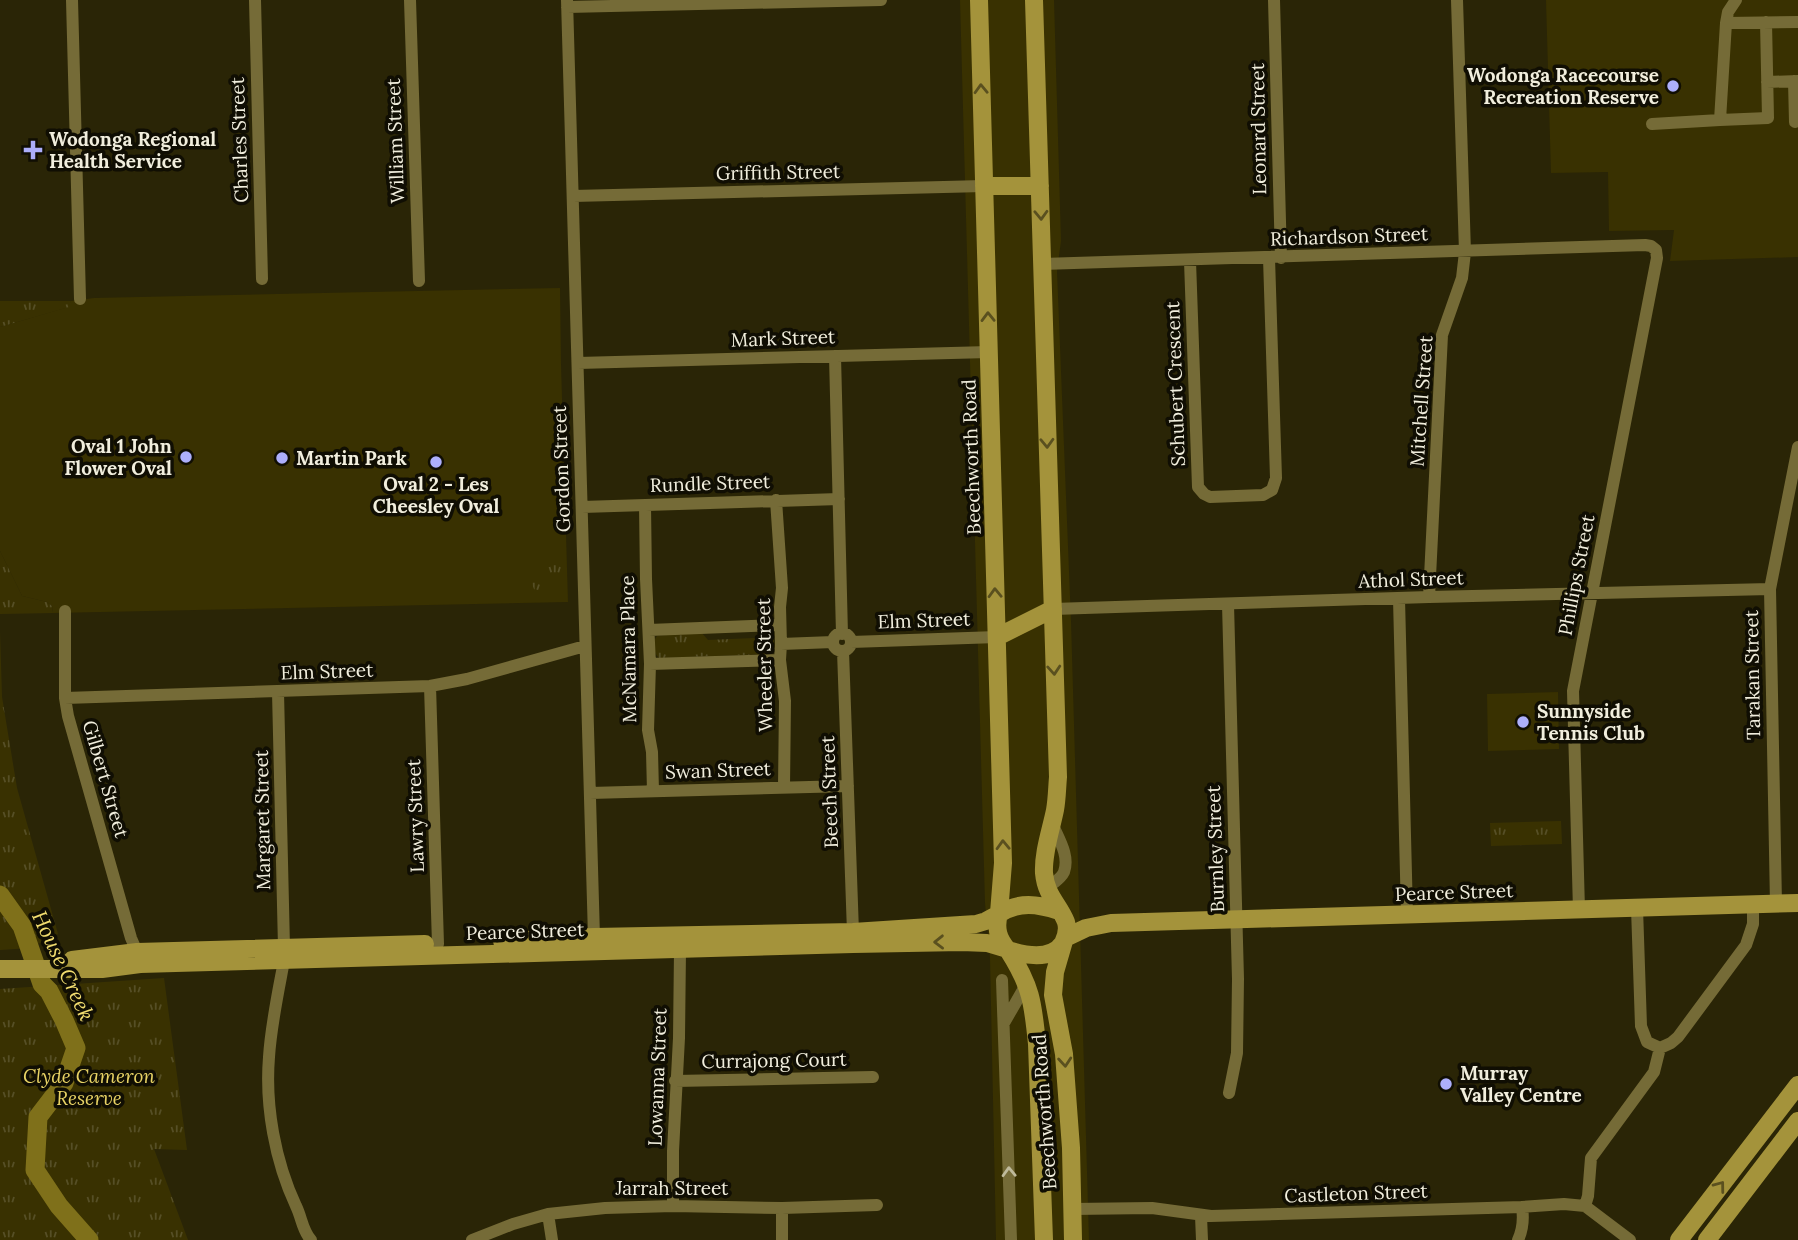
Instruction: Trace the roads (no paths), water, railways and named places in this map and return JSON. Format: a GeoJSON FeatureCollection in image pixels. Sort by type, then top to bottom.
{"type":"FeatureCollection","features":[{"type":"Feature","properties":{"kind":"main road","name":"Beechworth Road"},"geometry":{"type":"LineString","coordinates":[[979,0],[1003,863],[999,914]]}},
{"type":"Feature","properties":{"kind":"main road"},"geometry":{"type":"LineString","coordinates":[[1034,0],[1058,777],[1044,863],[1047,888],[1066,925],[1065,939],[1056,950],[1046,954],[1025,954],[1007,949],[998,934],[999,914],[1015,906],[1042,906],[1059,912]]}},
{"type":"Feature","properties":{"kind":"main road"},"geometry":{"type":"LineString","coordinates":[[984,186],[1040,186]]}},
{"type":"Feature","properties":{"kind":"main road"},"geometry":{"type":"LineString","coordinates":[[997,637],[1053,609]]}},
{"type":"Feature","properties":{"kind":"main road","name":"Pearce Street"},"geometry":{"type":"LineString","coordinates":[[1065,939],[1086,928],[1111,923],[1798,904]]}},
{"type":"Feature","properties":{"kind":"main road","name":"Pearce Street"},"geometry":{"type":"LineString","coordinates":[[1059,912],[1111,923]]}},
{"type":"Feature","properties":{"kind":"main road","name":"Pearce Street"},"geometry":{"type":"LineString","coordinates":[[853,938],[976,924],[999,914]]}},
{"type":"Feature","properties":{"kind":"main road","name":"Pearce Street"},"geometry":{"type":"LineString","coordinates":[[284,954],[438,944],[680,943],[853,938],[987,943],[1007,949]]}},
{"type":"Feature","properties":{"kind":"main road","name":"Beechworth Road"},"geometry":{"type":"LineString","coordinates":[[1065,939],[1055,972],[1053,995],[1064,1054],[1073,1240]]}},
{"type":"Feature","properties":{"kind":"main road","name":"Pearce Street"},"geometry":{"type":"LineString","coordinates":[[8,969],[45,968],[64,962],[139,958],[594,944]]}},
{"type":"Feature","properties":{"kind":"main road","name":"Beechworth Road"},"geometry":{"type":"LineString","coordinates":[[1007,949],[1027,983],[1032,1002],[1037,1044],[1044,1240]]}},
{"type":"Feature","properties":{"kind":"main road"},"geometry":{"type":"LineString","coordinates":[[1679,1240],[1798,1085]]}},
{"type":"Feature","properties":{"kind":"main road"},"geometry":{"type":"LineString","coordinates":[[1707,1240],[1798,1121]]}},
{"type":"Feature","properties":{"kind":"street"},"geometry":{"type":"LineString","coordinates":[[72,0],[80,299]]}},
{"type":"Feature","properties":{"kind":"street","name":"Charles Street"},"geometry":{"type":"LineString","coordinates":[[255,0],[262,279]]}},
{"type":"Feature","properties":{"kind":"street","name":"William Street"},"geometry":{"type":"LineString","coordinates":[[410,0],[419,281]]}},
{"type":"Feature","properties":{"kind":"street"},"geometry":{"type":"LineString","coordinates":[[567,4],[881,0]]}},
{"type":"Feature","properties":{"kind":"street","name":"Leonard Street"},"geometry":{"type":"LineString","coordinates":[[1274,0],[1275,258]]}},
{"type":"Feature","properties":{"kind":"street","name":"Mitchell Street"},"geometry":{"type":"LineString","coordinates":[[1429,597],[1442,335],[1462,278],[1465,252],[1457,0]]}},
{"type":"Feature","properties":{"kind":"street"},"geometry":{"type":"LineString","coordinates":[[1720,120],[1726,23],[1728,12],[1736,0]]}},
{"type":"Feature","properties":{"kind":"street","name":"Gordon Street"},"geometry":{"type":"LineString","coordinates":[[567,4],[594,944]]}},
{"type":"Feature","properties":{"kind":"street"},"geometry":{"type":"LineString","coordinates":[[1652,124],[1768,118],[1766,22]]}},
{"type":"Feature","properties":{"kind":"street"},"geometry":{"type":"LineString","coordinates":[[1726,23],[1798,22]]}},
{"type":"Feature","properties":{"kind":"street"},"geometry":{"type":"LineString","coordinates":[[1767,82],[1796,81],[1795,122]]}},
{"type":"Feature","properties":{"kind":"street","name":"Griffith Street"},"geometry":{"type":"LineString","coordinates":[[573,196],[984,186]]}},
{"type":"Feature","properties":{"kind":"street","name":"Richardson Street"},"geometry":{"type":"LineString","coordinates":[[1042,264],[1646,246],[1656,250]]}},
{"type":"Feature","properties":{"kind":"street","name":"Phillips Street"},"geometry":{"type":"LineString","coordinates":[[1579,910],[1573,691],[1657,258],[1656,250]]}},
{"type":"Feature","properties":{"kind":"street","name":"Schubert Crescent"},"geometry":{"type":"LineString","coordinates":[[1191,261],[1198,487],[1210,497],[1263,495],[1272,491],[1276,478],[1275,258]]}},
{"type":"Feature","properties":{"kind":"street","name":"Mark Street"},"geometry":{"type":"LineString","coordinates":[[578,363],[989,352]]}},
{"type":"Feature","properties":{"kind":"street","name":"Beech Street"},"geometry":{"type":"LineString","coordinates":[[835,356],[853,938]]}},
{"type":"Feature","properties":{"kind":"street","name":"Tarakan Street"},"geometry":{"type":"LineString","coordinates":[[1776,904],[1770,589],[1798,447]]}},
{"type":"Feature","properties":{"kind":"street","name":"Rundle Street"},"geometry":{"type":"LineString","coordinates":[[582,507],[839,499]]}},
{"type":"Feature","properties":{"kind":"street","name":"Wheeler Street"},"geometry":{"type":"LineString","coordinates":[[776,500],[782,588],[779,625],[785,701],[784,787]]}},
{"type":"Feature","properties":{"kind":"street","name":"McNamara Place"},"geometry":{"type":"LineString","coordinates":[[645,505],[650,664],[648,730],[652,752],[653,792]]}},
{"type":"Feature","properties":{"kind":"street","name":"Athol Street"},"geometry":{"type":"LineString","coordinates":[[1053,609],[1770,589]]}},
{"type":"Feature","properties":{"kind":"street"},"geometry":{"type":"LineString","coordinates":[[1399,599],[1407,914]]}},
{"type":"Feature","properties":{"kind":"street","name":"Burnley Street"},"geometry":{"type":"LineString","coordinates":[[1227,604],[1238,979],[1237,1053],[1229,1093]]}},
{"type":"Feature","properties":{"kind":"street","name":"Gilbert Street"},"geometry":{"type":"LineString","coordinates":[[65,611],[65,698],[68,716],[139,958]]}},
{"type":"Feature","properties":{"kind":"street"},"geometry":{"type":"LineString","coordinates":[[649,630],[779,625]]}},
{"type":"Feature","properties":{"kind":"street","name":"Elm Street"},"geometry":{"type":"LineString","coordinates":[[781,644],[997,637]]}},
{"type":"Feature","properties":{"kind":"street","name":"Elm Street"},"geometry":{"type":"LineString","coordinates":[[65,698],[430,687],[586,646]]}},
{"type":"Feature","properties":{"kind":"street"},"geometry":{"type":"LineString","coordinates":[[650,664],[780,660]]}},
{"type":"Feature","properties":{"kind":"street","name":"Lawry Street"},"geometry":{"type":"LineString","coordinates":[[430,687],[438,944]]}},
{"type":"Feature","properties":{"kind":"street","name":"Margaret Street"},"geometry":{"type":"LineString","coordinates":[[278,692],[284,954]]}},
{"type":"Feature","properties":{"kind":"street","name":"Swan Street"},"geometry":{"type":"LineString","coordinates":[[590,793],[848,786]]}},
{"type":"Feature","properties":{"kind":"street"},"geometry":{"type":"LineString","coordinates":[[1637,908],[1641,1026],[1647,1042],[1660,1048],[1671,1044],[1678,1037],[1746,945],[1753,924],[1753,905]]}},
{"type":"Feature","properties":{"kind":"street","name":"Lowanna Street"},"geometry":{"type":"LineString","coordinates":[[673,1206],[680,943]]}},
{"type":"Feature","properties":{"kind":"street"},"geometry":{"type":"LineString","coordinates":[[284,954],[268,1061],[271,1117],[283,1172],[302,1226],[311,1240]]}},
{"type":"Feature","properties":{"kind":"street","name":"Beechworth Road"},"geometry":{"type":"LineString","coordinates":[[1002,980],[1011,1240]]}},
{"type":"Feature","properties":{"kind":"street","name":"Beechworth Road"},"geometry":{"type":"LineString","coordinates":[[1004,1024],[1027,983]]}},
{"type":"Feature","properties":{"kind":"street"},"geometry":{"type":"LineString","coordinates":[[1630,1240],[1585,1206],[1591,1158],[1654,1072],[1660,1048]]}},
{"type":"Feature","properties":{"kind":"street","name":"Currajong Court"},"geometry":{"type":"LineString","coordinates":[[675,1082],[873,1077]]}},
{"type":"Feature","properties":{"kind":"street","name":"Castleton Street"},"geometry":{"type":"LineString","coordinates":[[1072,1209],[1152,1208],[1201,1216],[1564,1204],[1585,1206]]}},
{"type":"Feature","properties":{"kind":"street","name":"Jarrah Street"},"geometry":{"type":"LineString","coordinates":[[472,1240],[548,1214],[605,1208],[877,1205]]}},
{"type":"Feature","properties":{"kind":"street"},"geometry":{"type":"LineString","coordinates":[[1518,1240],[1524,1220],[1522,1207]]}},
{"type":"Feature","properties":{"kind":"street"},"geometry":{"type":"LineString","coordinates":[[782,1208],[782,1240]]}},
{"type":"Feature","properties":{"kind":"street"},"geometry":{"type":"LineString","coordinates":[[300,1214],[316,1234],[317,1240]]}},
{"type":"Feature","properties":{"kind":"street"},"geometry":{"type":"LineString","coordinates":[[548,1214],[552,1240]]}},
{"type":"Feature","properties":{"kind":"street"},"geometry":{"type":"LineString","coordinates":[[1201,1216],[1202,1240]]}},
{"type":"Feature","properties":{"kind":"waterway","name":"House Creek"},"geometry":{"type":"LineString","coordinates":[[0,895],[22,926],[42,984],[49,991],[76,1048],[64,1083],[38,1117],[35,1170],[59,1206],[89,1240]]}},
{"type":"Feature","properties":{"kind":"place","name":"Wodonga Racecourse Recreation Reserve"},"geometry":{"type":"Point","coordinates":[1673,86]}},
{"type":"Feature","properties":{"kind":"place","name":"Wodonga Regional Health Service"},"geometry":{"type":"Point","coordinates":[33,150]}},
{"type":"Feature","properties":{"kind":"place","name":"Oval 1 John Flower Oval"},"geometry":{"type":"Point","coordinates":[186,457]}},
{"type":"Feature","properties":{"kind":"place","name":"Martin Park"},"geometry":{"type":"Point","coordinates":[282,458]}},
{"type":"Feature","properties":{"kind":"place","name":"Oval 2 - Les Cheesley Oval"},"geometry":{"type":"Point","coordinates":[436,462]}},
{"type":"Feature","properties":{"kind":"place","name":"Sunnyside Tennis Club"},"geometry":{"type":"Point","coordinates":[1523,722]}},
{"type":"Feature","properties":{"kind":"place","name":"Murray Valley Centre"},"geometry":{"type":"Point","coordinates":[1446,1084]}},
{"type":"Feature","properties":{"kind":"park label","name":"Clyde Cameron Reserve"},"geometry":{"type":"Point","coordinates":[89,1087]}}]}
